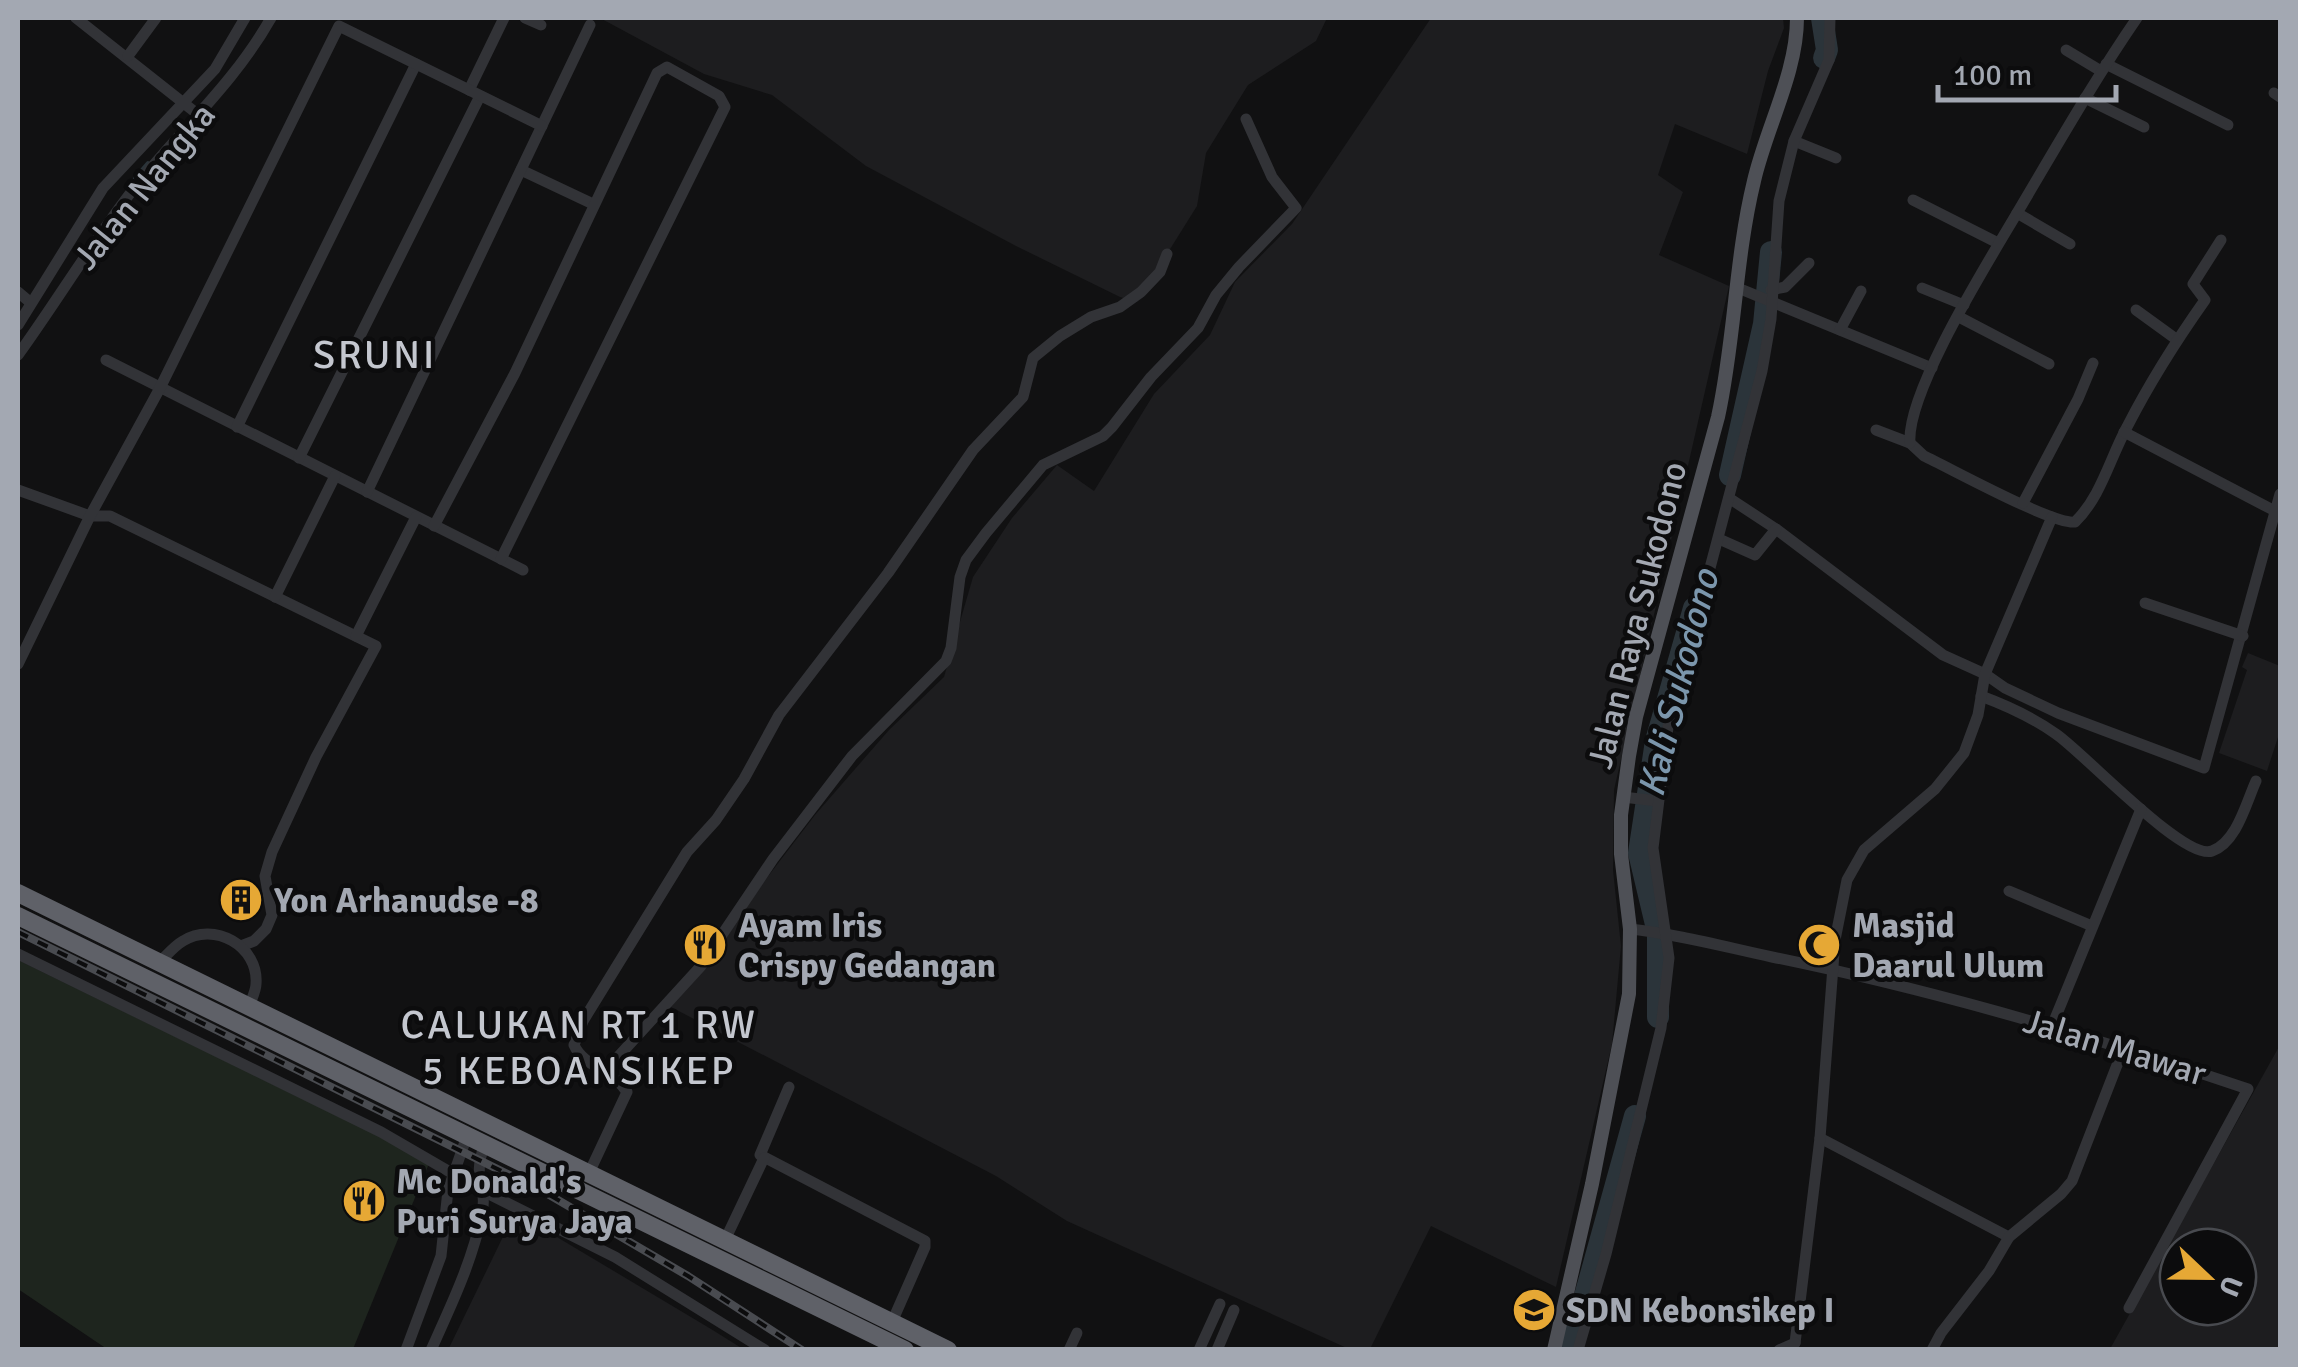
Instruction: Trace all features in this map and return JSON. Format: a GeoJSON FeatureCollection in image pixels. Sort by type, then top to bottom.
{"type":"FeatureCollection","features":[{"type":"Feature","properties":{"kind":"highway"},"geometry":{"type":"LineString","coordinates":[[18,893],[948,1350]]}},
{"type":"Feature","properties":{"kind":"highway"},"geometry":{"type":"LineString","coordinates":[[18,916],[905,1350]]}},
{"type":"Feature","properties":{"kind":"highway"},"geometry":{"type":"LineString","coordinates":[[475,1117],[476,1140]]}},
{"type":"Feature","properties":{"kind":"highway"},"geometry":{"type":"LineString","coordinates":[[476,1140],[492,1126]]}},
{"type":"Feature","properties":{"kind":"main road","name":"Jalan Raya Sukodono"},"geometry":{"type":"LineString","coordinates":[[1554,1350],[1620,1052],[1629,994],[1635,930],[1621,854],[1636,718],[1718,418],[1743,290],[1753,184],[1790,63],[1797,18]]}},
{"type":"Feature","properties":{"kind":"street"},"geometry":{"type":"LineString","coordinates":[[76,18],[199,116]]}},
{"type":"Feature","properties":{"kind":"street"},"geometry":{"type":"LineString","coordinates":[[128,56],[156,18]]}},
{"type":"Feature","properties":{"kind":"street"},"geometry":{"type":"LineString","coordinates":[[18,325],[97,197],[184,105],[222,59],[245,18]]}},
{"type":"Feature","properties":{"kind":"street","name":"Jalan Nangka"},"geometry":{"type":"LineString","coordinates":[[18,356],[133,187],[249,55],[271,18]]}},
{"type":"Feature","properties":{"kind":"street"},"geometry":{"type":"LineString","coordinates":[[299,458],[474,93],[504,18]]}},
{"type":"Feature","properties":{"kind":"street"},"geometry":{"type":"LineString","coordinates":[[526,18],[542,25]]}},
{"type":"Feature","properties":{"kind":"street"},"geometry":{"type":"LineString","coordinates":[[1578,1350],[1606,1254],[1661,1028],[1668,973],[1655,879],[1654,801],[1668,727],[1762,371],[1779,201],[1794,141],[1830,60],[1830,18]]}},
{"type":"Feature","properties":{"kind":"street"},"geometry":{"type":"LineString","coordinates":[[1910,443],[1911,424],[1932,368],[1962,311],[2085,98],[2137,18]]}},
{"type":"Feature","properties":{"kind":"street"},"geometry":{"type":"LineString","coordinates":[[367,492],[590,25]]}},
{"type":"Feature","properties":{"kind":"street"},"geometry":{"type":"LineString","coordinates":[[18,664],[339,26],[542,126]]}},
{"type":"Feature","properties":{"kind":"street"},"geometry":{"type":"LineString","coordinates":[[2066,50],[2228,125]]}},
{"type":"Feature","properties":{"kind":"street"},"geometry":{"type":"LineString","coordinates":[[237,427],[416,64]]}},
{"type":"Feature","properties":{"kind":"street"},"geometry":{"type":"LineString","coordinates":[[434,526],[515,373],[593,204],[663,68],[724,100],[725,107],[501,559]]}},
{"type":"Feature","properties":{"kind":"street"},"geometry":{"type":"LineString","coordinates":[[2085,98],[2144,127]]}},
{"type":"Feature","properties":{"kind":"street"},"geometry":{"type":"LineString","coordinates":[[606,1070],[701,966],[773,859],[852,756],[946,660],[960,577],[966,560],[986,533],[1043,465],[1102,436],[1112,427],[1151,377],[1198,328],[1216,294],[1296,208],[1272,177],[1246,119]]}},
{"type":"Feature","properties":{"kind":"street"},"geometry":{"type":"LineString","coordinates":[[1794,141],[1836,158]]}},
{"type":"Feature","properties":{"kind":"street"},"geometry":{"type":"LineString","coordinates":[[521,170],[593,204]]}},
{"type":"Feature","properties":{"kind":"street"},"geometry":{"type":"LineString","coordinates":[[120,172],[133,187]]}},
{"type":"Feature","properties":{"kind":"street"},"geometry":{"type":"LineString","coordinates":[[1913,200],[1998,244]]}},
{"type":"Feature","properties":{"kind":"street"},"geometry":{"type":"LineString","coordinates":[[2017,213],[2070,244]]}},
{"type":"Feature","properties":{"kind":"street"},"geometry":{"type":"LineString","coordinates":[[1876,430],[1910,443],[1924,456],[2023,504],[2071,523],[2084,512],[2176,339],[2205,300],[2193,284],[2221,240]]}},
{"type":"Feature","properties":{"kind":"street"},"geometry":{"type":"LineString","coordinates":[[589,1173],[627,1092],[606,1070],[579,1056],[574,1045],[583,1021],[687,852],[716,820],[779,715],[888,573],[972,450],[1023,397],[1033,358],[1060,336],[1092,317],[1120,307],[1141,292],[1160,272],[1166,254]]}},
{"type":"Feature","properties":{"kind":"street"},"geometry":{"type":"LineString","coordinates":[[1770,297],[1809,263]]}},
{"type":"Feature","properties":{"kind":"street"},"geometry":{"type":"LineString","coordinates":[[1922,288],[2048,364]]}},
{"type":"Feature","properties":{"kind":"street"},"geometry":{"type":"LineString","coordinates":[[1743,290],[1770,297],[1932,368]]}},
{"type":"Feature","properties":{"kind":"street"},"geometry":{"type":"LineString","coordinates":[[1840,330],[1860,291]]}},
{"type":"Feature","properties":{"kind":"street"},"geometry":{"type":"LineString","coordinates":[[18,292],[32,303]]}},
{"type":"Feature","properties":{"kind":"street"},"geometry":{"type":"LineString","coordinates":[[2136,310],[2176,339]]}},
{"type":"Feature","properties":{"kind":"street"},"geometry":{"type":"LineString","coordinates":[[106,360],[522,570]]}},
{"type":"Feature","properties":{"kind":"street"},"geometry":{"type":"LineString","coordinates":[[2023,504],[2078,400],[2093,362]]}},
{"type":"Feature","properties":{"kind":"street"},"geometry":{"type":"LineString","coordinates":[[2124,432],[2275,511]]}},
{"type":"Feature","properties":{"kind":"street"},"geometry":{"type":"LineString","coordinates":[[274,597],[335,476]]}},
{"type":"Feature","properties":{"kind":"street"},"geometry":{"type":"LineString","coordinates":[[18,490],[90,516],[110,516],[376,646],[316,757],[272,852],[265,876],[272,915],[266,929],[254,941],[241,946]]}},
{"type":"Feature","properties":{"kind":"street"},"geometry":{"type":"LineString","coordinates":[[1984,682],[2204,768],[2280,494]]}},
{"type":"Feature","properties":{"kind":"street"},"geometry":{"type":"LineString","coordinates":[[1729,498],[1943,656],[2060,736],[2187,847],[2207,853],[2224,844],[2256,782]]}},
{"type":"Feature","properties":{"kind":"street"},"geometry":{"type":"LineString","coordinates":[[356,636],[416,517]]}},
{"type":"Feature","properties":{"kind":"street"},"geometry":{"type":"LineString","coordinates":[[1780,1350],[1800,1346],[1832,969],[1838,923],[1853,866],[1864,850],[1951,772],[1968,742],[1984,682],[2052,517]]}},
{"type":"Feature","properties":{"kind":"street"},"geometry":{"type":"LineString","coordinates":[[1719,538],[1755,555],[1776,529]]}},
{"type":"Feature","properties":{"kind":"street"},"geometry":{"type":"LineString","coordinates":[[2145,602],[2243,636]]}},
{"type":"Feature","properties":{"kind":"street"},"geometry":{"type":"LineString","coordinates":[[1627,798],[1654,801]]}},
{"type":"Feature","properties":{"kind":"street"},"geometry":{"type":"LineString","coordinates":[[2052,1026],[2141,809]]}},
{"type":"Feature","properties":{"kind":"street"},"geometry":{"type":"LineString","coordinates":[[2009,891],[2092,926]]}},
{"type":"Feature","properties":{"kind":"street","name":"Jalan Mawar"},"geometry":{"type":"LineString","coordinates":[[1635,930],[1948,996],[2124,1047],[2248,1089],[2129,1308]]}},
{"type":"Feature","properties":{"kind":"street"},"geometry":{"type":"LineString","coordinates":[[159,962],[182,941],[218,934],[241,946],[252,963],[256,983],[249,1006]]}},
{"type":"Feature","properties":{"kind":"street"},"geometry":{"type":"LineString","coordinates":[[18,954],[314,1098],[481,1190],[616,1257],[765,1350]]}},
{"type":"Feature","properties":{"kind":"street"},"geometry":{"type":"LineString","coordinates":[[1932,1350],[2009,1237],[2072,1182],[2124,1047]]}},
{"type":"Feature","properties":{"kind":"street"},"geometry":{"type":"LineString","coordinates":[[789,1087],[760,1155],[925,1241],[892,1322]]}},
{"type":"Feature","properties":{"kind":"street"},"geometry":{"type":"LineString","coordinates":[[1820,1138],[2009,1237]]}},
{"type":"Feature","properties":{"kind":"street"},"geometry":{"type":"LineString","coordinates":[[406,1350],[441,1256],[445,1203],[453,1174],[476,1140]]}},
{"type":"Feature","properties":{"kind":"street"},"geometry":{"type":"LineString","coordinates":[[431,1350],[464,1275],[484,1201],[476,1140]]}},
{"type":"Feature","properties":{"kind":"street"},"geometry":{"type":"LineString","coordinates":[[724,1240],[764,1158]]}},
{"type":"Feature","properties":{"kind":"street"},"geometry":{"type":"LineString","coordinates":[[1199,1350],[1220,1304]]}},
{"type":"Feature","properties":{"kind":"street"},"geometry":{"type":"LineString","coordinates":[[1217,1350],[1234,1310]]}},
{"type":"Feature","properties":{"kind":"street"},"geometry":{"type":"LineString","coordinates":[[1069,1350],[1077,1333]]}},
{"type":"Feature","properties":{"kind":"shaded area"},"geometry":{"type":"Polygon","coordinates":[[[600,18],[1327,18],[1316,41],[1248,85],[1206,153],[1197,206],[1137,302],[1016,246],[866,166],[772,95],[704,74],[600,18]]]}},
{"type":"Feature","properties":{"kind":"shaded area"},"geometry":{"type":"Polygon","coordinates":[[[1431,18],[1783,18],[1784,28],[1768,71],[1747,154],[1675,124],[1658,175],[1683,192],[1659,255],[1729,286],[1614,790],[1613,870],[1621,946],[1612,1044],[1556,1287],[1431,1226],[1370,1349],[1349,1349],[1067,1221],[996,1176],[669,1006],[815,815],[889,730],[944,677],[973,577],[1012,518],[1057,465],[1094,491],[1154,394],[1210,335],[1235,282],[1292,224],[1431,18]]]}},
{"type":"Feature","properties":{"kind":"shaded area"},"geometry":{"type":"Polygon","coordinates":[[[2248,653],[2280,666],[2280,731],[2267,771],[2219,753],[2247,670],[2242,667],[2248,653]]]}},
{"type":"Feature","properties":{"kind":"shaded area"},"geometry":{"type":"Polygon","coordinates":[[[18,960],[430,1161],[353,1349],[107,1349],[18,1289],[18,960]]]}},
{"type":"Feature","properties":{"kind":"shaded area"},"geometry":{"type":"Polygon","coordinates":[[[2280,1045],[2280,1349],[2110,1349],[2158,1263],[2158,1327],[2258,1327],[2258,1227],[2178,1227],[2280,1045]]]}},
{"type":"Feature","properties":{"kind":"shaded area"},"geometry":{"type":"Polygon","coordinates":[[[515,1212],[711,1329],[743,1349],[448,1350],[515,1212]]]}},
{"type":"Feature","properties":{"kind":"waterway","name":"Kali Sukodono"},"geometry":{"type":"LineString","coordinates":[[1822,18],[1827,50],[1824,58]]}},
{"type":"Feature","properties":{"kind":"waterway"},"geometry":{"type":"LineString","coordinates":[[135,178],[148,163]]}},
{"type":"Feature","properties":{"kind":"waterway","name":"Kali Sukodono"},"geometry":{"type":"LineString","coordinates":[[1730,475],[1764,324],[1771,252]]}},
{"type":"Feature","properties":{"kind":"waterway","name":"Kali Sukodono"},"geometry":{"type":"LineString","coordinates":[[1658,1017],[1658,933],[1639,853],[1656,741],[1694,608]]}},
{"type":"Feature","properties":{"kind":"waterway","name":"Kali Sukodono"},"geometry":{"type":"LineString","coordinates":[[1570,1350],[1635,1116]]}},
{"type":"Feature","properties":{"kind":"railway"},"geometry":{"type":"LineString","coordinates":[[18,932],[546,1193],[688,1276],[802,1350]]}},
{"type":"Feature","properties":{"kind":"place","name":"Yon Arhanudse -8"},"geometry":{"type":"Point","coordinates":[241,900]}},
{"type":"Feature","properties":{"kind":"place","name":"Ayam Iris Crispy Gedangan"},"geometry":{"type":"Point","coordinates":[705,945]}},
{"type":"Feature","properties":{"kind":"place","name":"Masjid Daarul Ulum"},"geometry":{"type":"Point","coordinates":[1819,945]}},
{"type":"Feature","properties":{"kind":"place","name":"Mc Donald's Puri Surya Jaya"},"geometry":{"type":"Point","coordinates":[364,1201]}},
{"type":"Feature","properties":{"kind":"place","name":"SDN Kebonsikep I"},"geometry":{"type":"Point","coordinates":[1534,1310]}},
{"type":"Feature","properties":{"kind":"district","name":"SRUNI"},"geometry":{"type":"Point","coordinates":[375,354]}},
{"type":"Feature","properties":{"kind":"district","name":"CALUKAN RT 1 RW 5 KEBOANSIKEP"},"geometry":{"type":"Point","coordinates":[579,1047]}}]}
